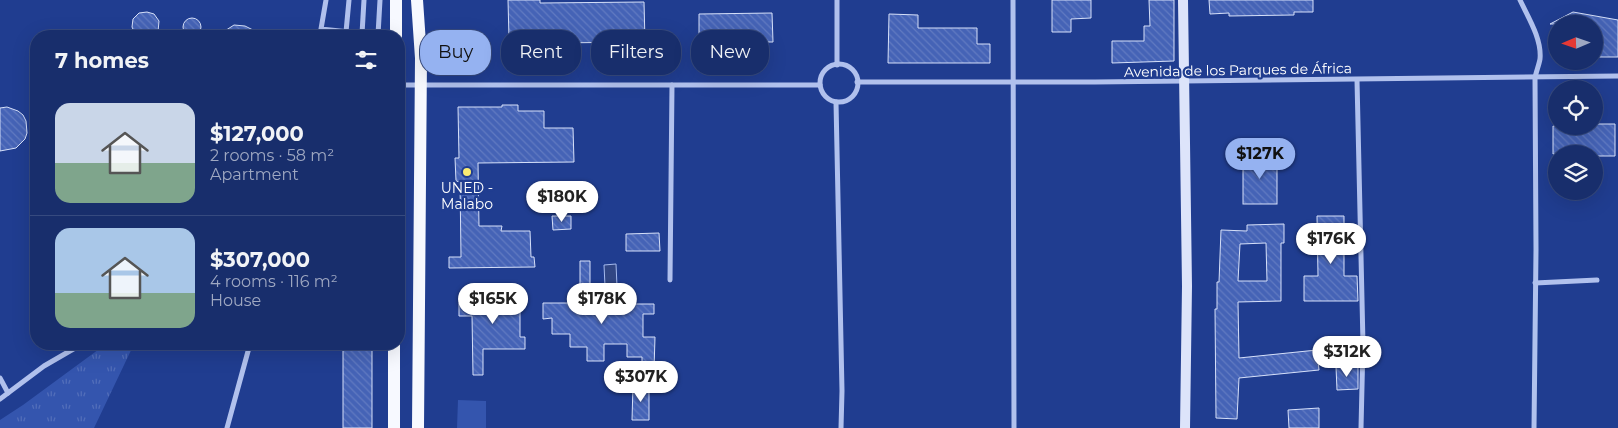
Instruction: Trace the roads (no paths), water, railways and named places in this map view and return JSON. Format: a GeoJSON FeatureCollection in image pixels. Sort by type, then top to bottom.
{"type":"FeatureCollection","features":[{"type":"Feature","properties":{"kind":"main road"},"geometry":{"type":"LineString","coordinates":[[396,0],[396,30]]}},
{"type":"Feature","properties":{"kind":"main road"},"geometry":{"type":"LineString","coordinates":[[417,0],[421,58],[419,85],[418,428]]}},
{"type":"Feature","properties":{"kind":"main road"},"geometry":{"type":"LineString","coordinates":[[394,350],[394,428]]}},
{"type":"Feature","properties":{"kind":"street"},"geometry":{"type":"LineString","coordinates":[[326,0],[321,29],[329,30]]}},
{"type":"Feature","properties":{"kind":"street"},"geometry":{"type":"LineString","coordinates":[[346,30],[349,0]]}},
{"type":"Feature","properties":{"kind":"street"},"geometry":{"type":"LineString","coordinates":[[362,30],[364,0]]}},
{"type":"Feature","properties":{"kind":"street"},"geometry":{"type":"LineString","coordinates":[[378,30],[380,0]]}},
{"type":"Feature","properties":{"kind":"street"},"geometry":{"type":"LineString","coordinates":[[837,0],[837,65]]}},
{"type":"Feature","properties":{"kind":"street"},"geometry":{"type":"LineString","coordinates":[[1013,0],[1014,428]]}},
{"type":"Feature","properties":{"kind":"street"},"geometry":{"type":"LineString","coordinates":[[1183,0],[1187,286],[1185,428]]}},
{"type":"Feature","properties":{"kind":"street"},"geometry":{"type":"LineString","coordinates":[[1520,0],[1532,26],[1540,52],[1540,60],[1535,78],[1534,428]]}},
{"type":"Feature","properties":{"kind":"street"},"geometry":{"type":"LineString","coordinates":[[837,65],[849,68],[855,74],[857,82],[856,90],[851,97],[844,101],[836,102],[825,96],[820,85],[823,73],[829,67],[837,65]]}},
{"type":"Feature","properties":{"kind":"street","name":"Avenida de los Parques de África"},"geometry":{"type":"LineString","coordinates":[[857,82],[1357,80],[1618,76]]}},
{"type":"Feature","properties":{"kind":"street"},"geometry":{"type":"LineString","coordinates":[[1357,80],[1363,344],[1361,428]]}},
{"type":"Feature","properties":{"kind":"street"},"geometry":{"type":"LineString","coordinates":[[405,85],[820,85]]}},
{"type":"Feature","properties":{"kind":"street"},"geometry":{"type":"LineString","coordinates":[[670,280],[672,85]]}},
{"type":"Feature","properties":{"kind":"street"},"geometry":{"type":"LineString","coordinates":[[836,102],[842,391],[841,428]]}},
{"type":"Feature","properties":{"kind":"street"},"geometry":{"type":"LineString","coordinates":[[1535,283],[1597,280]]}},
{"type":"Feature","properties":{"kind":"street"},"geometry":{"type":"LineString","coordinates":[[0,399],[44,366],[72,350]]}},
{"type":"Feature","properties":{"kind":"street"},"geometry":{"type":"LineString","coordinates":[[227,428],[248,350]]}},
{"type":"Feature","properties":{"kind":"street"},"geometry":{"type":"LineString","coordinates":[[0,378],[8,393]]}},
{"type":"Feature","properties":{"kind":"place","name":"UNED - Malabo"},"geometry":{"type":"Point","coordinates":[467,172]}}]}
